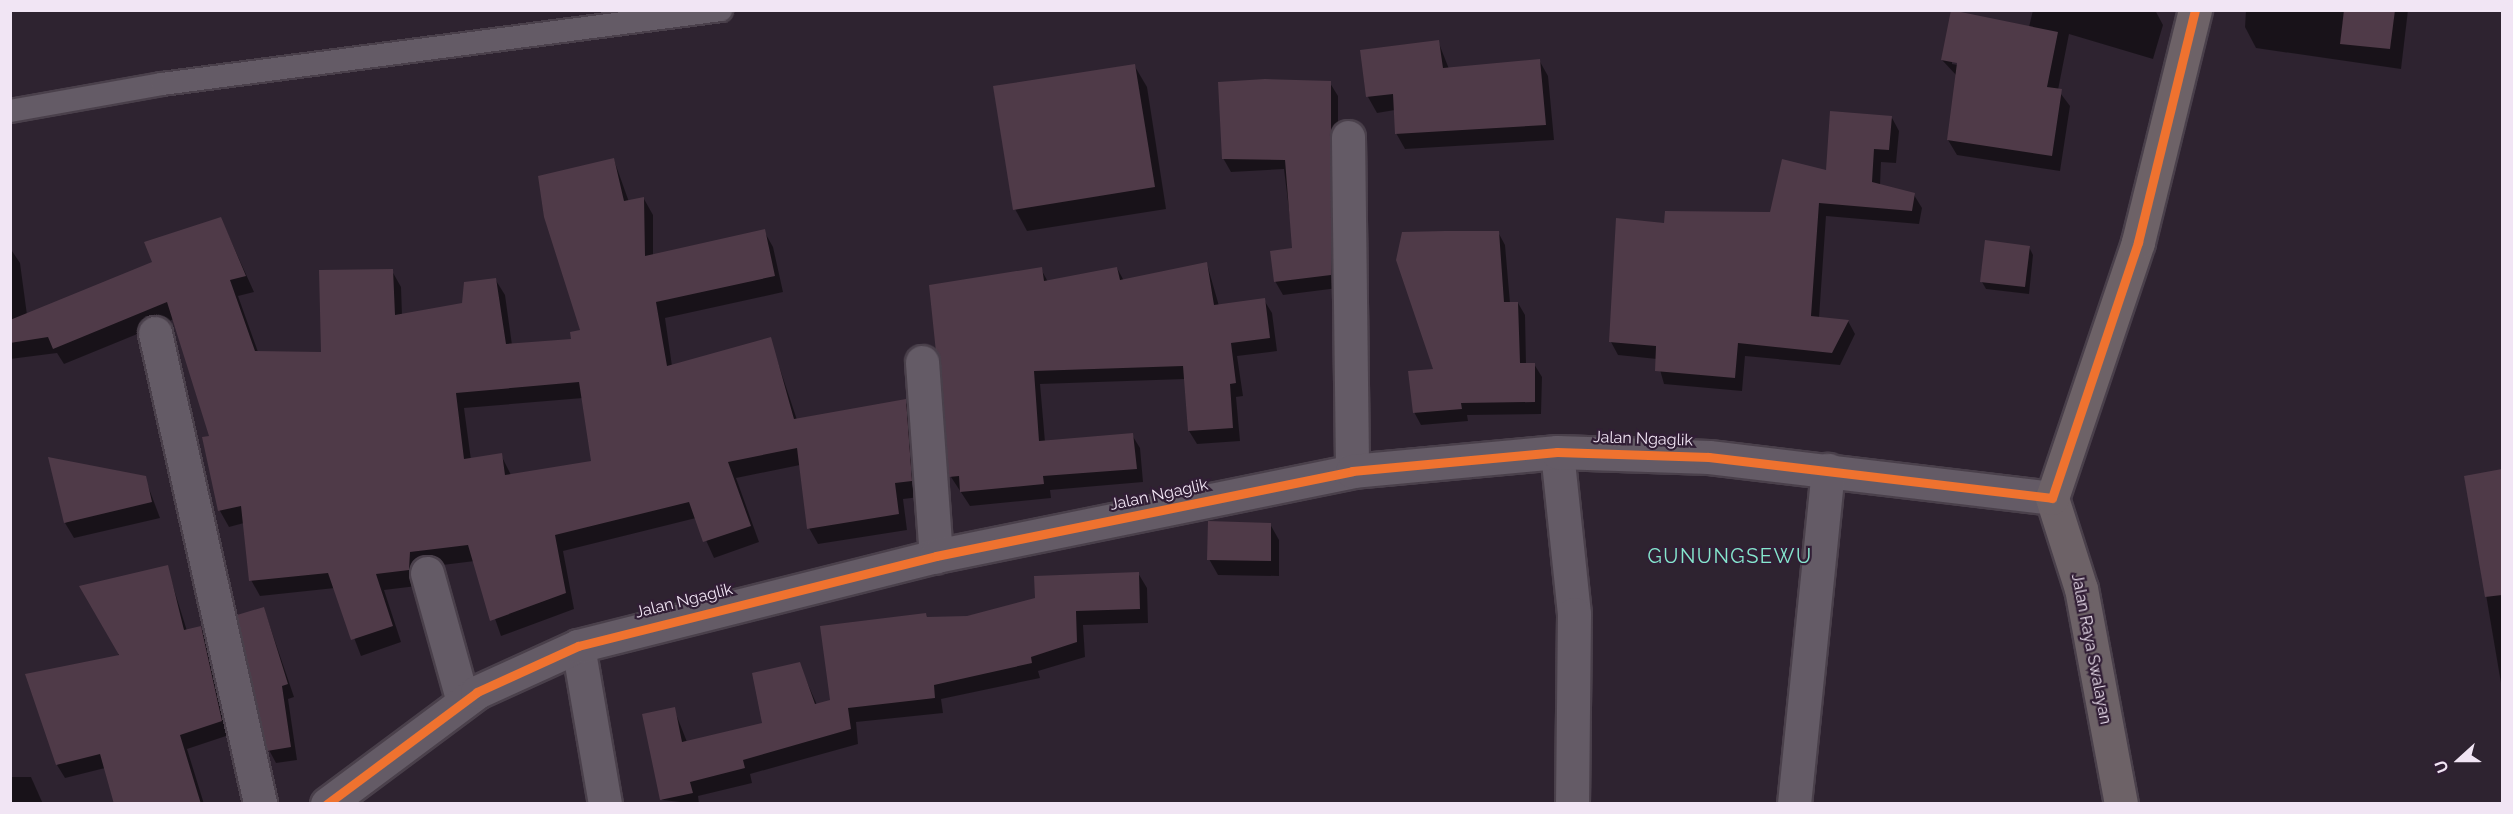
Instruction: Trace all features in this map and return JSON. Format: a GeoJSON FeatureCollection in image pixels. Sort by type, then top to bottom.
{"type":"FeatureCollection","features":[{"type":"Feature","properties":{"kind":"street"},"geometry":{"type":"LineString","coordinates":[[2052,498],[2138,242],[2195,10]]}},
{"type":"Feature","properties":{"kind":"street"},"geometry":{"type":"LineString","coordinates":[[1348,137],[1352,471]]}},
{"type":"Feature","properties":{"kind":"street"},"geometry":{"type":"LineString","coordinates":[[155,333],[260,804]]}},
{"type":"Feature","properties":{"kind":"street"},"geometry":{"type":"LineString","coordinates":[[922,362],[936,556]]}},
{"type":"Feature","properties":{"kind":"street"},"geometry":{"type":"LineString","coordinates":[[1557,452],[1574,614],[1572,804]]}},
{"type":"Feature","properties":{"kind":"street","name":"Jalan Ngaglik"},"geometry":{"type":"LineString","coordinates":[[327,804],[463,702],[578,646],[936,556],[1352,471],[1557,452],[1709,457],[2052,498]]}},
{"type":"Feature","properties":{"kind":"street"},"geometry":{"type":"LineString","coordinates":[[1794,804],[1828,470]]}},
{"type":"Feature","properties":{"kind":"street","name":"Jalan Raya Swalayan"},"geometry":{"type":"LineString","coordinates":[[2052,498],[2081,589],[2121,804]]}},
{"type":"Feature","properties":{"kind":"street"},"geometry":{"type":"LineString","coordinates":[[427,573],[463,702]]}},
{"type":"Feature","properties":{"kind":"street"},"geometry":{"type":"LineString","coordinates":[[578,646],[605,804]]}},
{"type":"Feature","properties":{"kind":"lane"},"geometry":{"type":"LineString","coordinates":[[10,111],[162,84],[721,10]]}},
{"type":"Feature","properties":{"kind":"building"},"geometry":{"type":"Polygon","coordinates":[[[1951,10],[2058,32],[2047,87],[2062,89],[2052,156],[1947,140],[1957,63],[1941,60],[1951,10]]]}},
{"type":"Feature","properties":{"kind":"building"},"geometry":{"type":"Polygon","coordinates":[[[2344,10],[2395,10],[2390,49],[2340,44],[2344,10]]]}},
{"type":"Feature","properties":{"kind":"building"},"geometry":{"type":"Polygon","coordinates":[[[1439,40],[1443,68],[1540,59],[1546,125],[1395,134],[1393,94],[1366,97],[1360,50],[1439,40]]]}},
{"type":"Feature","properties":{"kind":"building"},"geometry":{"type":"Polygon","coordinates":[[[1135,64],[1155,187],[1013,210],[993,86],[1135,64]]]}},
{"type":"Feature","properties":{"kind":"building"},"geometry":{"type":"Polygon","coordinates":[[[1265,79],[1331,81],[1331,275],[1274,282],[1270,251],[1292,248],[1285,160],[1222,159],[1218,82],[1265,79]]]}},
{"type":"Feature","properties":{"kind":"building"},"geometry":{"type":"Polygon","coordinates":[[[1830,111],[1892,116],[1889,150],[1874,149],[1872,182],[1915,193],[1912,211],[1819,203],[1811,316],[1849,320],[1832,353],[1738,343],[1735,378],[1655,371],[1656,346],[1609,342],[1616,218],[1664,223],[1665,211],[1770,212],[1782,159],[1826,170],[1830,111]]]}},
{"type":"Feature","properties":{"kind":"building"},"geometry":{"type":"Polygon","coordinates":[[[614,158],[624,201],[644,197],[645,256],[765,229],[775,276],[656,302],[667,366],[771,337],[794,419],[906,399],[912,481],[895,483],[899,514],[807,529],[797,448],[728,462],[751,526],[703,542],[689,502],[555,535],[566,593],[490,621],[468,545],[410,552],[409,570],[376,574],[393,626],[351,640],[328,573],[249,581],[241,506],[218,511],[202,437],[209,436],[167,302],[53,349],[48,337],[10,343],[10,320],[152,262],[144,242],[221,217],[246,276],[230,280],[255,351],[321,352],[319,270],[393,269],[395,315],[462,303],[464,282],[496,278],[506,344],[571,339],[570,332],[580,330],[544,217],[538,176],[614,158]],[[579,382],[456,393],[464,459],[502,453],[505,475],[591,461],[579,382]]]}},
{"type":"Feature","properties":{"kind":"building"},"geometry":{"type":"Polygon","coordinates":[[[1499,231],[1504,302],[1518,302],[1520,363],[1535,363],[1535,402],[1461,403],[1462,409],[1413,413],[1408,371],[1433,369],[1396,260],[1402,232],[1499,231]]]}},
{"type":"Feature","properties":{"kind":"building"},"geometry":{"type":"Polygon","coordinates":[[[1985,240],[2030,246],[2025,287],[1980,282],[1985,240]]]}},
{"type":"Feature","properties":{"kind":"building"},"geometry":{"type":"Polygon","coordinates":[[[1207,262],[1214,305],[1265,298],[1270,338],[1231,343],[1236,383],[1230,384],[1233,428],[1188,431],[1183,366],[1034,371],[1039,441],[1133,433],[1137,469],[1043,476],[1044,484],[960,492],[959,476],[949,477],[929,285],[1042,267],[1044,281],[1117,267],[1120,280],[1207,262]]]}},
{"type":"Feature","properties":{"kind":"building"},"geometry":{"type":"Polygon","coordinates":[[[48,457],[146,476],[152,502],[64,523],[48,457]]]}},
{"type":"Feature","properties":{"kind":"building"},"geometry":{"type":"Polygon","coordinates":[[[2502,469],[2502,595],[2485,597],[2464,476],[2502,469]]]}},
{"type":"Feature","properties":{"kind":"building"},"geometry":{"type":"Polygon","coordinates":[[[1208,521],[1271,523],[1271,561],[1207,560],[1208,521]]]}},
{"type":"Feature","properties":{"kind":"building"},"geometry":{"type":"Polygon","coordinates":[[[168,565],[184,630],[201,626],[222,721],[180,735],[201,804],[114,804],[100,754],[56,765],[25,674],[119,655],[79,586],[168,565]]]}},
{"type":"Feature","properties":{"kind":"building"},"geometry":{"type":"Polygon","coordinates":[[[1139,572],[1140,609],[1076,611],[1077,642],[1031,657],[1032,663],[934,685],[935,698],[848,708],[851,729],[743,760],[745,768],[690,782],[693,793],[660,800],[642,714],[675,707],[682,742],[762,723],[752,673],[800,662],[815,704],[830,700],[820,626],[926,613],[927,617],[967,616],[1035,598],[1034,576],[1139,572]]]}},
{"type":"Feature","properties":{"kind":"building"},"geometry":{"type":"Polygon","coordinates":[[[264,607],[288,684],[282,686],[291,747],[267,751],[237,615],[264,607]]]}},
{"type":"Feature","properties":{"kind":"cycle path"},"geometry":{"type":"LineString","coordinates":[[327,804],[477,692],[578,646],[936,556],[1352,471],[1557,452],[1709,457],[2052,498],[2138,242],[2195,10]]}},
{"type":"Feature","properties":{"kind":"district","name":"GUNUNGSEWU"},"geometry":{"type":"Point","coordinates":[1730,556]}}]}
